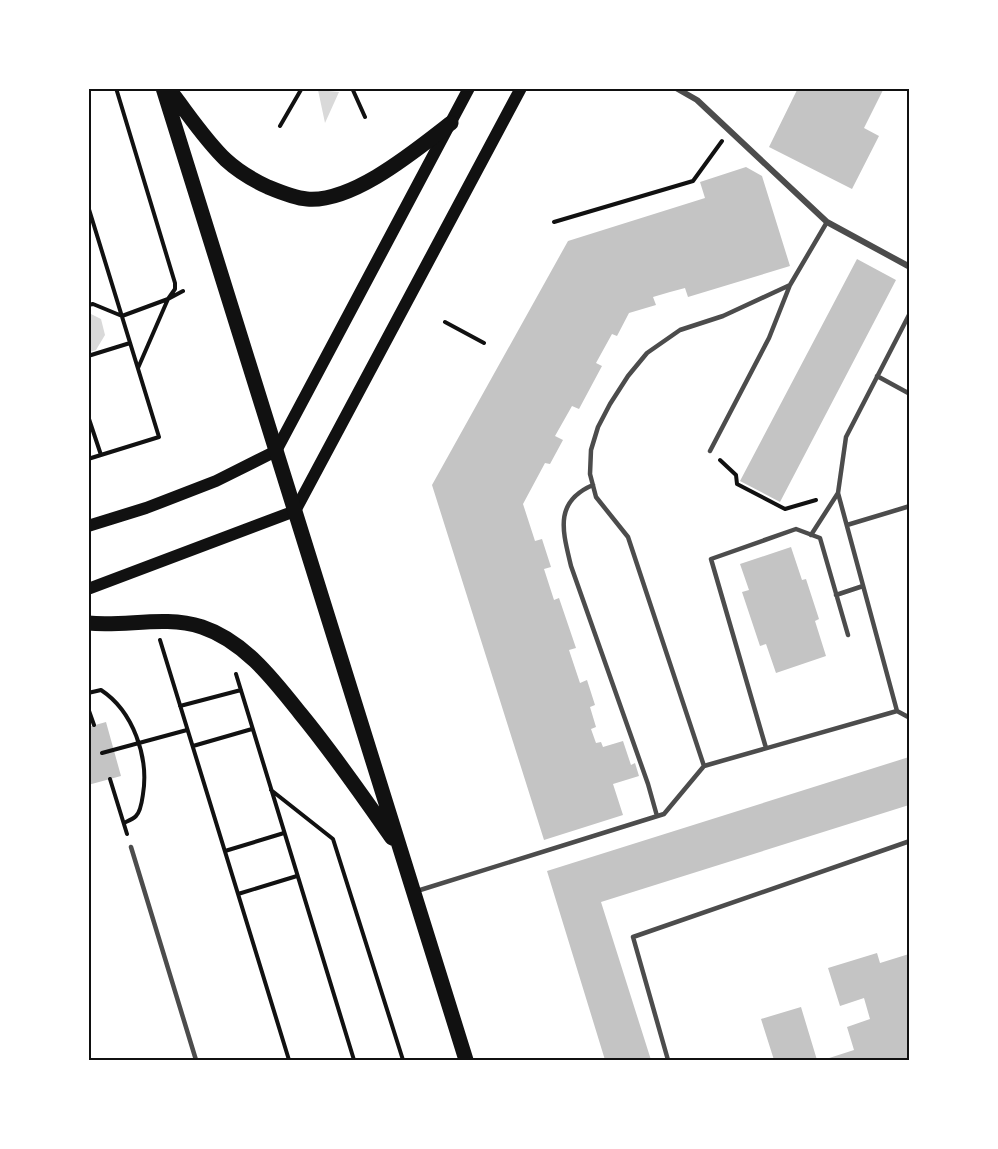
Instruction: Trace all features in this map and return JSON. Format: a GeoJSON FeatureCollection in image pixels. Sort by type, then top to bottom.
{"type":"FeatureCollection","features":[{"type":"Feature","properties":{"kind":"main road"},"geometry":{"type":"LineString","coordinates":[[163,88],[466,1060]]}},
{"type":"Feature","properties":{"kind":"main road"},"geometry":{"type":"LineString","coordinates":[[168,88],[226,160],[253,181],[308,199],[345,193],[364,183],[411,153],[451,123]]}},
{"type":"Feature","properties":{"kind":"main road"},"geometry":{"type":"LineString","coordinates":[[88,526],[146,508],[216,481],[276,451],[469,88]]}},
{"type":"Feature","properties":{"kind":"main road"},"geometry":{"type":"LineString","coordinates":[[88,589],[295,511],[521,88]]}},
{"type":"Feature","properties":{"kind":"main road"},"geometry":{"type":"LineString","coordinates":[[88,623],[181,622],[225,637],[246,653],[275,682],[332,752],[400,850]]}},
{"type":"Feature","properties":{"kind":"street"},"geometry":{"type":"LineString","coordinates":[[676,88],[697,100],[730,129],[827,222],[909,267]]}},
{"type":"Feature","properties":{"kind":"lane"},"geometry":{"type":"LineString","coordinates":[[710,451],[769,338],[790,285],[827,222]]}},
{"type":"Feature","properties":{"kind":"lane"},"geometry":{"type":"LineString","coordinates":[[704,766],[628,537],[596,497],[590,474],[591,450],[598,427],[628,376],[647,353],[680,330],[723,315],[790,285]]}},
{"type":"Feature","properties":{"kind":"lane"},"geometry":{"type":"LineString","coordinates":[[812,535],[838,493],[846,437],[909,313]]}},
{"type":"Feature","properties":{"kind":"lane"},"geometry":{"type":"LineString","coordinates":[[877,376],[909,394]]}},
{"type":"Feature","properties":{"kind":"lane"},"geometry":{"type":"LineString","coordinates":[[593,485],[580,490],[567,506],[562,529],[571,566],[657,816]]}},
{"type":"Feature","properties":{"kind":"lane"},"geometry":{"type":"LineString","coordinates":[[838,493],[897,711],[909,718]]}},
{"type":"Feature","properties":{"kind":"lane"},"geometry":{"type":"LineString","coordinates":[[847,525],[909,506]]}},
{"type":"Feature","properties":{"kind":"lane"},"geometry":{"type":"LineString","coordinates":[[766,748],[711,560],[796,528],[820,538],[848,635]]}},
{"type":"Feature","properties":{"kind":"lane"},"geometry":{"type":"LineString","coordinates":[[836,595],[863,586]]}},
{"type":"Feature","properties":{"kind":"lane"},"geometry":{"type":"LineString","coordinates":[[413,892],[664,814],[704,766],[897,711]]}},
{"type":"Feature","properties":{"kind":"lane"},"geometry":{"type":"LineString","coordinates":[[668,1060],[633,937],[909,841]]}},
{"type":"Feature","properties":{"kind":"lane"},"geometry":{"type":"LineString","coordinates":[[131,847],[196,1060]]}},
{"type":"Feature","properties":{"kind":"path"},"geometry":{"type":"LineString","coordinates":[[116,88],[175,283],[175,289],[168,299],[138,369]]}},
{"type":"Feature","properties":{"kind":"path"},"geometry":{"type":"LineString","coordinates":[[280,126],[302,88]]}},
{"type":"Feature","properties":{"kind":"path"},"geometry":{"type":"LineString","coordinates":[[352,88],[365,117]]}},
{"type":"Feature","properties":{"kind":"path"},"geometry":{"type":"LineString","coordinates":[[554,222],[693,180],[730,129]]}},
{"type":"Feature","properties":{"kind":"path"},"geometry":{"type":"LineString","coordinates":[[88,206],[159,437],[88,459]]}},
{"type":"Feature","properties":{"kind":"path"},"geometry":{"type":"LineString","coordinates":[[88,305],[93,304],[122,316],[183,291]]}},
{"type":"Feature","properties":{"kind":"path"},"geometry":{"type":"LineString","coordinates":[[445,322],[484,343]]}},
{"type":"Feature","properties":{"kind":"path"},"geometry":{"type":"LineString","coordinates":[[88,356],[130,343]]}},
{"type":"Feature","properties":{"kind":"path"},"geometry":{"type":"LineString","coordinates":[[88,416],[101,455]]}},
{"type":"Feature","properties":{"kind":"path"},"geometry":{"type":"LineString","coordinates":[[88,430],[94,435]]}},
{"type":"Feature","properties":{"kind":"path"},"geometry":{"type":"LineString","coordinates":[[710,451],[736,475],[737,484],[785,509],[838,493]]}},
{"type":"Feature","properties":{"kind":"path"},"geometry":{"type":"LineString","coordinates":[[160,640],[290,1060]]}},
{"type":"Feature","properties":{"kind":"path"},"geometry":{"type":"LineString","coordinates":[[236,674],[354,1060]]}},
{"type":"Feature","properties":{"kind":"path"},"geometry":{"type":"LineString","coordinates":[[88,693],[101,690],[112,698],[134,730],[142,754],[145,780],[141,805],[135,817],[124,823]]}},
{"type":"Feature","properties":{"kind":"path"},"geometry":{"type":"LineString","coordinates":[[180,706],[241,690]]}},
{"type":"Feature","properties":{"kind":"path"},"geometry":{"type":"LineString","coordinates":[[88,708],[94,725]]}},
{"type":"Feature","properties":{"kind":"path"},"geometry":{"type":"LineString","coordinates":[[193,746],[253,729]]}},
{"type":"Feature","properties":{"kind":"path"},"geometry":{"type":"LineString","coordinates":[[102,753],[187,730]]}},
{"type":"Feature","properties":{"kind":"path"},"geometry":{"type":"LineString","coordinates":[[110,779],[131,847]]}},
{"type":"Feature","properties":{"kind":"path"},"geometry":{"type":"LineString","coordinates":[[271,790],[333,839],[404,1060]]}},
{"type":"Feature","properties":{"kind":"path"},"geometry":{"type":"LineString","coordinates":[[225,851],[284,833]]}},
{"type":"Feature","properties":{"kind":"path"},"geometry":{"type":"LineString","coordinates":[[238,894],[297,876]]}},
{"type":"Feature","properties":{"kind":"shaded area"},"geometry":{"type":"Polygon","coordinates":[[[318,90],[339,92],[325,123],[318,90]]]}},
{"type":"Feature","properties":{"kind":"shaded area"},"geometry":{"type":"Polygon","coordinates":[[[89,313],[101,319],[105,335],[96,350],[89,352],[89,313]]]}},
{"type":"Feature","properties":{"kind":"building"},"geometry":{"type":"Polygon","coordinates":[[[798,88],[884,88],[864,128],[879,136],[852,189],[769,147],[798,88]]]}},
{"type":"Feature","properties":{"kind":"building"},"geometry":{"type":"Polygon","coordinates":[[[746,167],[762,176],[790,266],[688,297],[685,288],[670,292],[653,297],[656,305],[629,313],[617,336],[612,334],[596,363],[602,366],[579,409],[572,406],[555,436],[563,440],[550,464],[545,463],[523,504],[535,541],[542,539],[551,567],[544,569],[554,600],[559,598],[576,648],[569,650],[580,683],[587,680],[595,705],[590,707],[596,727],[591,729],[596,743],[601,742],[603,747],[623,741],[631,765],[635,763],[639,776],[613,784],[623,815],[544,840],[432,485],[568,241],[705,198],[700,182],[746,167]]]}},
{"type":"Feature","properties":{"kind":"building"},"geometry":{"type":"Polygon","coordinates":[[[857,259],[896,280],[780,502],[740,481],[857,259]]]}},
{"type":"Feature","properties":{"kind":"building"},"geometry":{"type":"Polygon","coordinates":[[[791,547],[802,580],[806,579],[819,619],[815,621],[826,656],[776,673],[766,644],[760,646],[742,592],[749,590],[740,564],[791,547]]]}},
{"type":"Feature","properties":{"kind":"building"},"geometry":{"type":"Polygon","coordinates":[[[106,722],[121,776],[88,785],[88,727],[106,722]]]}},
{"type":"Feature","properties":{"kind":"building"},"geometry":{"type":"Polygon","coordinates":[[[909,757],[909,805],[601,902],[651,1060],[605,1060],[547,871],[909,757]]]}},
{"type":"Feature","properties":{"kind":"building"},"geometry":{"type":"Polygon","coordinates":[[[877,953],[880,963],[909,954],[909,1060],[823,1060],[854,1050],[847,1027],[870,1019],[864,998],[840,1006],[828,968],[877,953]]]}},
{"type":"Feature","properties":{"kind":"building"},"geometry":{"type":"Polygon","coordinates":[[[801,1007],[817,1060],[774,1060],[761,1019],[801,1007]]]}}]}
